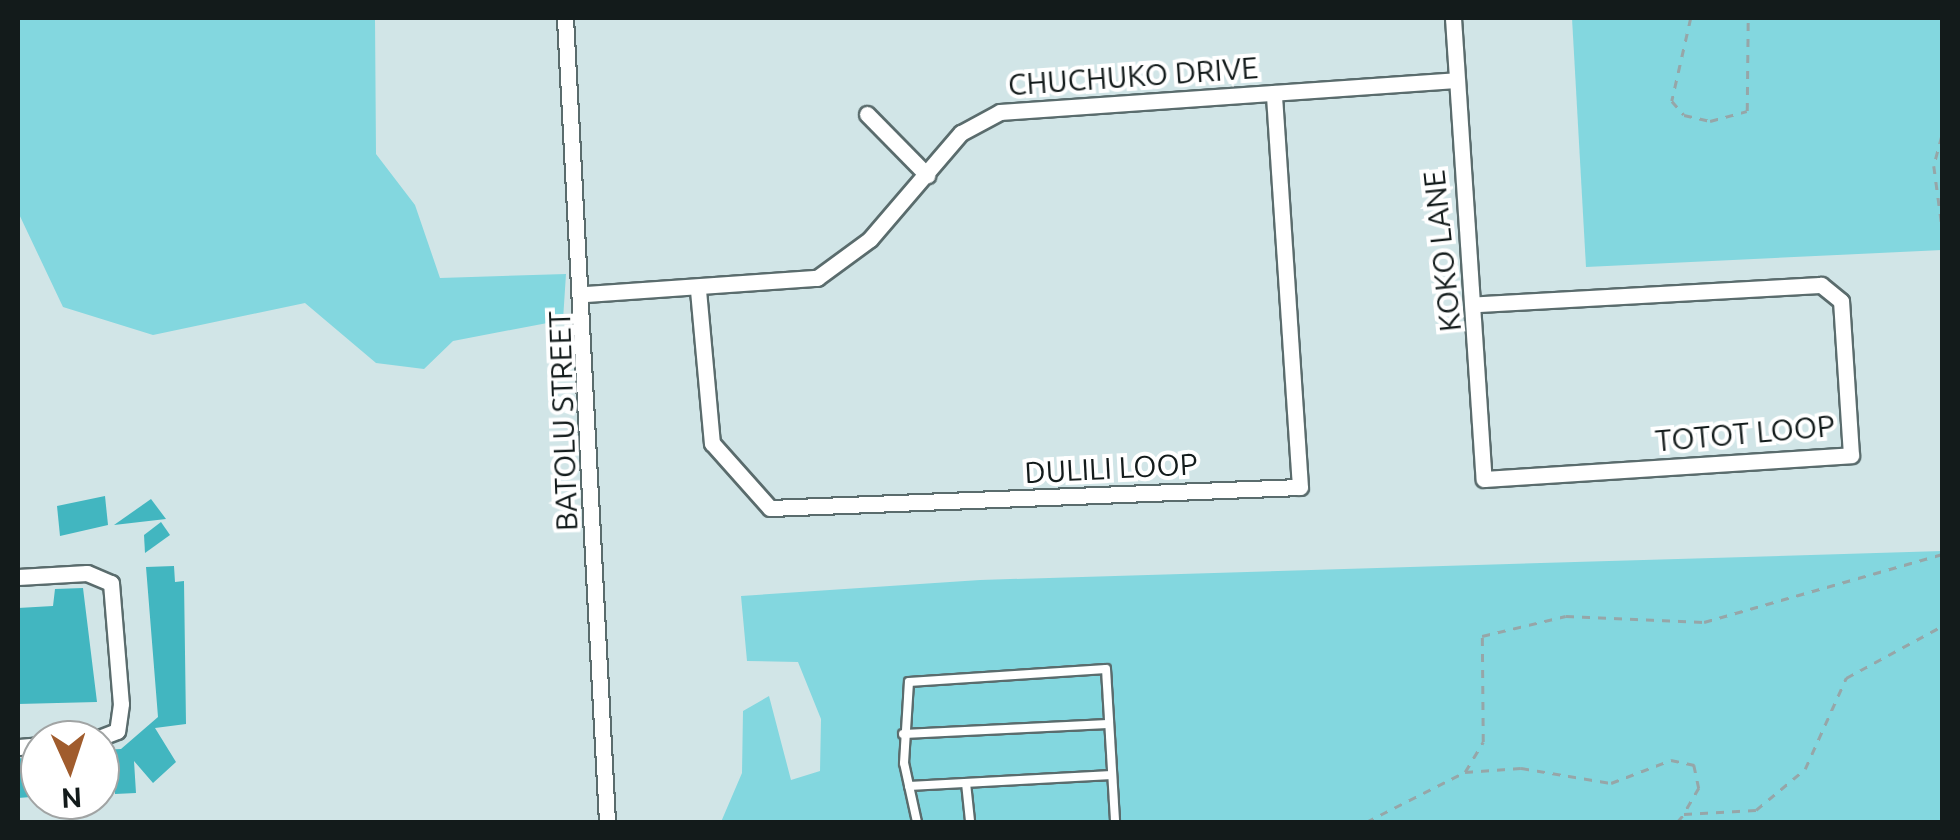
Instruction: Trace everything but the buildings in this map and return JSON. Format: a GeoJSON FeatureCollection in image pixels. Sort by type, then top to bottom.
{"type":"FeatureCollection","features":[{"type":"Feature","properties":{"kind":"street","name":"BATOLU STREET"},"geometry":{"type":"LineString","coordinates":[[565,18],[586,294],[607,822]]}},
{"type":"Feature","properties":{"kind":"street","name":"KOKO LANE"},"geometry":{"type":"LineString","coordinates":[[1453,18],[1452,80],[1478,304],[1484,479]]}},
{"type":"Feature","properties":{"kind":"street","name":"CHUCHUKO DRIVE"},"geometry":{"type":"LineString","coordinates":[[586,294],[698,290],[817,278],[870,239],[961,133],[1000,112],[1452,80]]}},
{"type":"Feature","properties":{"kind":"street","name":"DULILI LOOP"},"geometry":{"type":"LineString","coordinates":[[698,290],[712,443],[770,508],[1300,487],[1274,93]]}},
{"type":"Feature","properties":{"kind":"street"},"geometry":{"type":"LineString","coordinates":[[867,114],[927,174]]}},
{"type":"Feature","properties":{"kind":"street","name":"TOTOT LOOP"},"geometry":{"type":"LineString","coordinates":[[1478,304],[1821,285],[1841,301],[1851,455],[1484,479]]}},
{"type":"Feature","properties":{"kind":"street"},"geometry":{"type":"LineString","coordinates":[[18,576],[87,573],[111,583],[121,704],[118,720]]}},
{"type":"Feature","properties":{"kind":"lane"},"geometry":{"type":"LineString","coordinates":[[917,822],[903,734],[909,682],[1106,670],[1116,822]]}},
{"type":"Feature","properties":{"kind":"lane"},"geometry":{"type":"LineString","coordinates":[[903,734],[1109,724]]}},
{"type":"Feature","properties":{"kind":"lane"},"geometry":{"type":"LineString","coordinates":[[909,786],[1112,775]]}},
{"type":"Feature","properties":{"kind":"lane"},"geometry":{"type":"LineString","coordinates":[[966,783],[970,822]]}},
{"type":"Feature","properties":{"kind":"path"},"geometry":{"type":"LineString","coordinates":[[1690,18],[1672,101],[1684,116],[1710,122],[1747,111],[1748,18]]}},
{"type":"Feature","properties":{"kind":"path"},"geometry":{"type":"LineString","coordinates":[[1942,136],[1934,166],[1942,226]]}},
{"type":"Feature","properties":{"kind":"path"},"geometry":{"type":"LineString","coordinates":[[1465,772],[1483,742],[1482,636],[1566,616],[1704,622],[1942,554]]}},
{"type":"Feature","properties":{"kind":"path"},"geometry":{"type":"LineString","coordinates":[[1684,814],[1756,810],[1805,769],[1846,678],[1942,626]]}},
{"type":"Feature","properties":{"kind":"path"},"geometry":{"type":"LineString","coordinates":[[1366,822],[1465,772],[1521,768],[1612,783],[1670,760],[1694,766],[1699,788],[1677,822]]}},
{"type":"Feature","properties":{"kind":"shaded area"},"geometry":{"type":"Polygon","coordinates":[[[18,18],[375,18],[376,154],[415,205],[440,278],[566,274],[563,320],[453,341],[424,369],[376,363],[305,303],[153,335],[63,307],[18,212],[18,18]]]}},
{"type":"Feature","properties":{"kind":"shaded area"},"geometry":{"type":"Polygon","coordinates":[[[1572,18],[1942,18],[1942,250],[1586,267],[1572,18]]]}},
{"type":"Feature","properties":{"kind":"shaded area"},"geometry":{"type":"Polygon","coordinates":[[[1942,551],[1942,822],[721,822],[742,773],[743,711],[769,696],[791,780],[820,771],[821,719],[798,662],[747,661],[741,596],[980,580],[1942,551]]]}}]}
